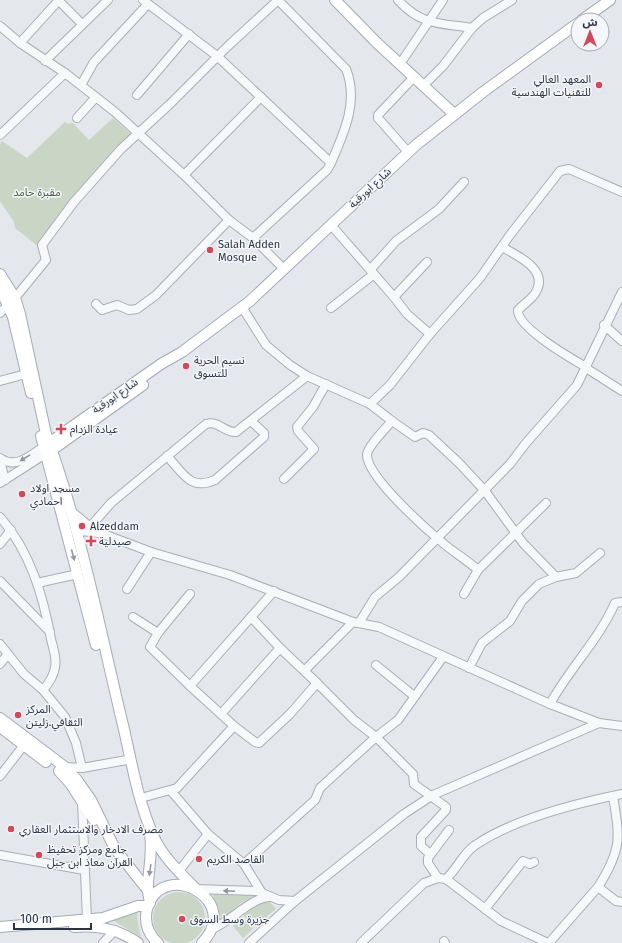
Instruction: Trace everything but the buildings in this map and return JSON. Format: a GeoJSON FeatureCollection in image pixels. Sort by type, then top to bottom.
{"type":"FeatureCollection","features":[{"type":"Feature","properties":{"kind":"main road"},"geometry":{"type":"LineString","coordinates":[[335,0],[400,64],[454,114]]}},
{"type":"Feature","properties":{"kind":"main road"},"geometry":{"type":"LineString","coordinates":[[593,12],[610,0]]}},
{"type":"Feature","properties":{"kind":"main road","name":"شارع ابورقية"},"geometry":{"type":"LineString","coordinates":[[48,448],[121,402],[164,368],[169,361],[242,307],[408,152],[454,114],[570,29]]}},
{"type":"Feature","properties":{"kind":"main road"},"geometry":{"type":"LineString","coordinates":[[0,274],[11,301],[13,317],[26,374],[71,532],[152,835],[179,871],[209,902],[212,910],[212,943]]}},
{"type":"Feature","properties":{"kind":"main road"},"geometry":{"type":"LineString","coordinates":[[0,288],[20,314],[48,448],[70,510],[71,532],[78,574],[126,760],[151,840],[149,900],[146,920],[147,927],[155,942]]}},
{"type":"Feature","properties":{"kind":"main road"},"geometry":{"type":"LineString","coordinates":[[0,718],[65,767],[77,780],[91,800],[115,849],[149,900]]}},
{"type":"Feature","properties":{"kind":"main road"},"geometry":{"type":"LineString","coordinates":[[0,727],[59,771],[82,801],[149,900]]}},
{"type":"Feature","properties":{"kind":"main road"},"geometry":{"type":"LineString","coordinates":[[0,927],[87,920],[115,915],[138,906],[149,900],[160,891],[173,886],[187,885],[196,889]]}},
{"type":"Feature","properties":{"kind":"main road"},"geometry":{"type":"LineString","coordinates":[[0,933],[82,926],[115,930],[138,943]]}},
{"type":"Feature","properties":{"kind":"main road"},"geometry":{"type":"LineString","coordinates":[[202,943],[212,929]]}},
{"type":"Feature","properties":{"kind":"street"},"geometry":{"type":"LineString","coordinates":[[20,44],[58,0],[82,24]]}},
{"type":"Feature","properties":{"kind":"street"},"geometry":{"type":"LineString","coordinates":[[45,61],[108,0]]}},
{"type":"Feature","properties":{"kind":"street"},"geometry":{"type":"LineString","coordinates":[[0,313],[46,260],[41,246],[67,210],[104,168],[217,56],[278,0],[346,69],[351,82],[351,106],[340,141],[327,170],[253,238]]}},
{"type":"Feature","properties":{"kind":"street"},"geometry":{"type":"LineString","coordinates":[[398,0],[412,14],[429,22],[472,28]]}},
{"type":"Feature","properties":{"kind":"street"},"geometry":{"type":"LineString","coordinates":[[400,64],[443,0]]}},
{"type":"Feature","properties":{"kind":"street"},"geometry":{"type":"LineString","coordinates":[[423,86],[443,66],[472,28],[490,12],[512,0]]}},
{"type":"Feature","properties":{"kind":"street"},"geometry":{"type":"LineString","coordinates":[[81,84],[94,62],[145,2],[217,56],[331,163]]}},
{"type":"Feature","properties":{"kind":"street"},"geometry":{"type":"LineString","coordinates":[[0,26],[20,44],[45,61],[65,72],[81,84],[184,175],[229,220],[253,238],[284,269]]}},
{"type":"Feature","properties":{"kind":"street"},"geometry":{"type":"LineString","coordinates":[[137,95],[189,34]]}},
{"type":"Feature","properties":{"kind":"street"},"geometry":{"type":"LineString","coordinates":[[0,135],[65,72]]}},
{"type":"Feature","properties":{"kind":"street"},"geometry":{"type":"LineString","coordinates":[[408,152],[379,122],[378,117],[414,77]]}},
{"type":"Feature","properties":{"kind":"street"},"geometry":{"type":"LineString","coordinates":[[77,118],[96,97]]}},
{"type":"Feature","properties":{"kind":"street"},"geometry":{"type":"LineString","coordinates":[[184,175],[261,97]]}},
{"type":"Feature","properties":{"kind":"street"},"geometry":{"type":"LineString","coordinates":[[370,404],[390,385],[430,334],[464,298],[510,234],[563,169],[569,169],[622,192]]}},
{"type":"Feature","properties":{"kind":"street"},"geometry":{"type":"LineString","coordinates":[[331,308],[372,272],[396,241],[439,209],[464,182]]}},
{"type":"Feature","properties":{"kind":"street"},"geometry":{"type":"LineString","coordinates":[[96,304],[102,310],[114,306],[129,310],[143,306],[156,295],[229,220]]}},
{"type":"Feature","properties":{"kind":"street"},"geometry":{"type":"LineString","coordinates":[[331,225],[407,314],[430,334]]}},
{"type":"Feature","properties":{"kind":"street"},"geometry":{"type":"LineString","coordinates":[[502,247],[526,260],[537,272],[540,278],[536,293],[518,310],[519,317],[544,341],[622,391]]}},
{"type":"Feature","properties":{"kind":"street"},"geometry":{"type":"LineString","coordinates":[[394,297],[427,262]]}},
{"type":"Feature","properties":{"kind":"street"},"geometry":{"type":"LineString","coordinates":[[306,670],[356,622],[375,597],[399,577],[485,491],[577,385],[586,368],[604,325],[622,292]]}},
{"type":"Feature","properties":{"kind":"street"},"geometry":{"type":"LineString","coordinates":[[242,307],[266,345],[307,376],[370,404],[415,437],[423,433],[429,434],[485,491],[515,533],[556,577]]}},
{"type":"Feature","properties":{"kind":"street"},"geometry":{"type":"LineString","coordinates":[[604,325],[622,341]]}},
{"type":"Feature","properties":{"kind":"street"},"geometry":{"type":"LineString","coordinates":[[0,381],[26,374]]}},
{"type":"Feature","properties":{"kind":"street"},"geometry":{"type":"LineString","coordinates":[[90,527],[111,503],[206,424],[212,423],[233,432],[251,421],[307,376]]}},
{"type":"Feature","properties":{"kind":"street"},"geometry":{"type":"LineString","coordinates":[[284,479],[314,449],[298,432],[296,427],[313,407],[326,384]]}},
{"type":"Feature","properties":{"kind":"street"},"geometry":{"type":"LineString","coordinates":[[392,420],[370,448],[367,457],[372,468],[385,487],[410,513],[478,570]]}},
{"type":"Feature","properties":{"kind":"street"},"geometry":{"type":"LineString","coordinates":[[167,456],[192,482],[201,485],[207,484],[215,480],[264,437],[264,433],[251,421]]}},
{"type":"Feature","properties":{"kind":"street","name":"شارع ابورقية"},"geometry":{"type":"LineString","coordinates":[[0,458],[8,463],[18,462],[48,448]]}},
{"type":"Feature","properties":{"kind":"street","name":"شارع ابورقية"},"geometry":{"type":"LineString","coordinates":[[0,461],[2,481],[48,448]]}},
{"type":"Feature","properties":{"kind":"street"},"geometry":{"type":"LineString","coordinates":[[464,594],[478,570],[546,503]]}},
{"type":"Feature","properties":{"kind":"street"},"geometry":{"type":"LineString","coordinates":[[70,510],[90,527],[100,533],[151,552],[230,575],[356,622],[379,627],[550,704],[599,723],[622,726]]}},
{"type":"Feature","properties":{"kind":"street"},"geometry":{"type":"LineString","coordinates":[[0,517],[11,530],[23,549],[37,583],[50,633],[56,665],[52,679],[43,690]]}},
{"type":"Feature","properties":{"kind":"street"},"geometry":{"type":"LineString","coordinates":[[0,544],[11,530]]}},
{"type":"Feature","properties":{"kind":"street"},"geometry":{"type":"LineString","coordinates":[[71,532],[100,533]]}},
{"type":"Feature","properties":{"kind":"street"},"geometry":{"type":"LineString","coordinates":[[127,589],[151,552]]}},
{"type":"Feature","properties":{"kind":"street"},"geometry":{"type":"LineString","coordinates":[[469,668],[482,643],[510,621],[522,601],[540,584],[556,577],[576,573],[600,553]]}},
{"type":"Feature","properties":{"kind":"street"},"geometry":{"type":"LineString","coordinates":[[37,583],[78,574]]}},
{"type":"Feature","properties":{"kind":"street"},"geometry":{"type":"LineString","coordinates":[[0,581],[50,633]]}},
{"type":"Feature","properties":{"kind":"street"},"geometry":{"type":"LineString","coordinates":[[190,686],[274,591]]}},
{"type":"Feature","properties":{"kind":"street"},"geometry":{"type":"LineString","coordinates":[[190,594],[158,632],[150,648],[234,726],[255,742],[258,743],[290,714],[317,683]]}},
{"type":"Feature","properties":{"kind":"street"},"geometry":{"type":"LineString","coordinates":[[550,704],[560,686],[591,646],[615,603],[622,602]]}},
{"type":"Feature","properties":{"kind":"street"},"geometry":{"type":"LineString","coordinates":[[133,617],[158,632]]}},
{"type":"Feature","properties":{"kind":"street"},"geometry":{"type":"LineString","coordinates":[[251,617],[280,648],[306,670],[354,720],[376,737],[413,774],[414,784],[432,795],[446,808],[421,837],[421,846],[430,854]]}},
{"type":"Feature","properties":{"kind":"street"},"geometry":{"type":"LineString","coordinates":[[0,644],[24,674],[43,690],[65,717],[76,743],[82,768]]}},
{"type":"Feature","properties":{"kind":"street"},"geometry":{"type":"LineString","coordinates":[[221,714],[280,648]]}},
{"type":"Feature","properties":{"kind":"street"},"geometry":{"type":"LineString","coordinates":[[0,664],[8,654]]}},
{"type":"Feature","properties":{"kind":"street"},"geometry":{"type":"LineString","coordinates":[[244,864],[294,821],[315,800],[320,788],[376,737],[398,720],[443,657]]}},
{"type":"Feature","properties":{"kind":"street"},"geometry":{"type":"LineString","coordinates":[[376,665],[414,696]]}},
{"type":"Feature","properties":{"kind":"street"},"geometry":{"type":"LineString","coordinates":[[249,943],[295,901],[404,814],[432,795],[599,723]]}},
{"type":"Feature","properties":{"kind":"street"},"geometry":{"type":"LineString","coordinates":[[141,798],[171,791],[182,784],[234,726]]}},
{"type":"Feature","properties":{"kind":"street"},"geometry":{"type":"LineString","coordinates":[[0,776],[24,745]]}},
{"type":"Feature","properties":{"kind":"street"},"geometry":{"type":"LineString","coordinates":[[65,767],[82,768],[126,760]]}},
{"type":"Feature","properties":{"kind":"street"},"geometry":{"type":"LineString","coordinates":[[171,791],[208,834],[244,864],[266,895]]}},
{"type":"Feature","properties":{"kind":"street"},"geometry":{"type":"LineString","coordinates":[[446,879],[469,851],[496,835],[581,802],[622,794]]}},
{"type":"Feature","properties":{"kind":"street"},"geometry":{"type":"LineString","coordinates":[[361,943],[424,884],[438,878],[446,879],[501,921],[549,943],[598,887],[612,867],[617,856],[619,832],[613,796]]}},
{"type":"Feature","properties":{"kind":"street"},"geometry":{"type":"LineString","coordinates":[[82,801],[87,920]]}},
{"type":"Feature","properties":{"kind":"street"},"geometry":{"type":"LineString","coordinates":[[438,878],[428,863],[430,854],[449,830]]}},
{"type":"Feature","properties":{"kind":"street"},"geometry":{"type":"LineString","coordinates":[[179,871],[208,834]]}},
{"type":"Feature","properties":{"kind":"street"},"geometry":{"type":"LineString","coordinates":[[0,855],[84,870]]}},
{"type":"Feature","properties":{"kind":"street"},"geometry":{"type":"LineString","coordinates":[[485,909],[523,861],[526,863],[534,862]]}},
{"type":"Feature","properties":{"kind":"street"},"geometry":{"type":"LineString","coordinates":[[598,887],[616,901],[622,902]]}},
{"type":"Feature","properties":{"kind":"street"},"geometry":{"type":"LineString","coordinates":[[196,889],[257,891],[284,901],[295,901]]}},
{"type":"Feature","properties":{"kind":"street"},"geometry":{"type":"LineString","coordinates":[[212,929],[232,918],[252,902],[266,895]]}},
{"type":"Feature","properties":{"kind":"street"},"geometry":{"type":"LineString","coordinates":[[103,943],[115,930]]}},
{"type":"Feature","properties":{"kind":"green space","name":"مقبرة حامد"},"geometry":{"type":"Polygon","coordinates":[[[113,118],[134,137],[39,247],[15,228],[14,222],[0,201],[0,144],[2,141],[27,158],[65,122],[68,124],[73,123],[89,140],[113,118]]]}},
{"type":"Feature","properties":{"kind":"green space"},"geometry":{"type":"Polygon","coordinates":[[[213,891],[230,894],[258,894],[241,903],[224,918],[221,917],[217,908],[213,891]]]}},
{"type":"Feature","properties":{"kind":"green space"},"geometry":{"type":"Polygon","coordinates":[[[174,892],[184,892],[198,899],[205,913],[205,923],[198,937],[184,944],[174,944],[164,940],[157,933],[153,923],[153,913],[157,903],[164,896],[174,892]]]}},
{"type":"Feature","properties":{"kind":"green space"},"geometry":{"type":"Polygon","coordinates":[[[269,901],[276,909],[254,927],[242,914],[258,904],[269,901]]]}},
{"type":"Feature","properties":{"kind":"green space"},"geometry":{"type":"Polygon","coordinates":[[[138,910],[137,919],[141,937],[112,920],[138,910]]]}},
{"type":"Feature","properties":{"kind":"green space"},"geometry":{"type":"Polygon","coordinates":[[[240,916],[253,929],[243,938],[233,926],[240,916]]]}},
{"type":"Feature","properties":{"kind":"place","name":"المعهد العالي للتقنيات الهندسية"},"geometry":{"type":"Point","coordinates":[599,85]}},
{"type":"Feature","properties":{"kind":"place","name":"Salah Adden Mosque"},"geometry":{"type":"Point","coordinates":[210,250]}},
{"type":"Feature","properties":{"kind":"place","name":"نسيم الحرية للتسوق"},"geometry":{"type":"Point","coordinates":[186,366]}},
{"type":"Feature","properties":{"kind":"place","name":"عيادة الزدام"},"geometry":{"type":"Point","coordinates":[61,429]}},
{"type":"Feature","properties":{"kind":"place","name":"مسجد اولاد احمادي"},"geometry":{"type":"Point","coordinates":[22,494]}},
{"type":"Feature","properties":{"kind":"place","name":"Alzeddam"},"geometry":{"type":"Point","coordinates":[82,526]}},
{"type":"Feature","properties":{"kind":"place","name":"صيدلية"},"geometry":{"type":"Point","coordinates":[91,541]}},
{"type":"Feature","properties":{"kind":"place","name":"المركز الثقافي.زليتن"},"geometry":{"type":"Point","coordinates":[18,715]}},
{"type":"Feature","properties":{"kind":"place","name":"مصرف اﻻدخار واﻻستثمار العقاري"},"geometry":{"type":"Point","coordinates":[11,829]}},
{"type":"Feature","properties":{"kind":"place","name":"جامع ومركز تحفيظ القرآن معاذ ابن جبل"},"geometry":{"type":"Point","coordinates":[39,855]}},
{"type":"Feature","properties":{"kind":"place","name":"القاصد الكريم"},"geometry":{"type":"Point","coordinates":[199,859]}},
{"type":"Feature","properties":{"kind":"place","name":"جزيرة وسط السوق"},"geometry":{"type":"Point","coordinates":[182,919]}}]}
